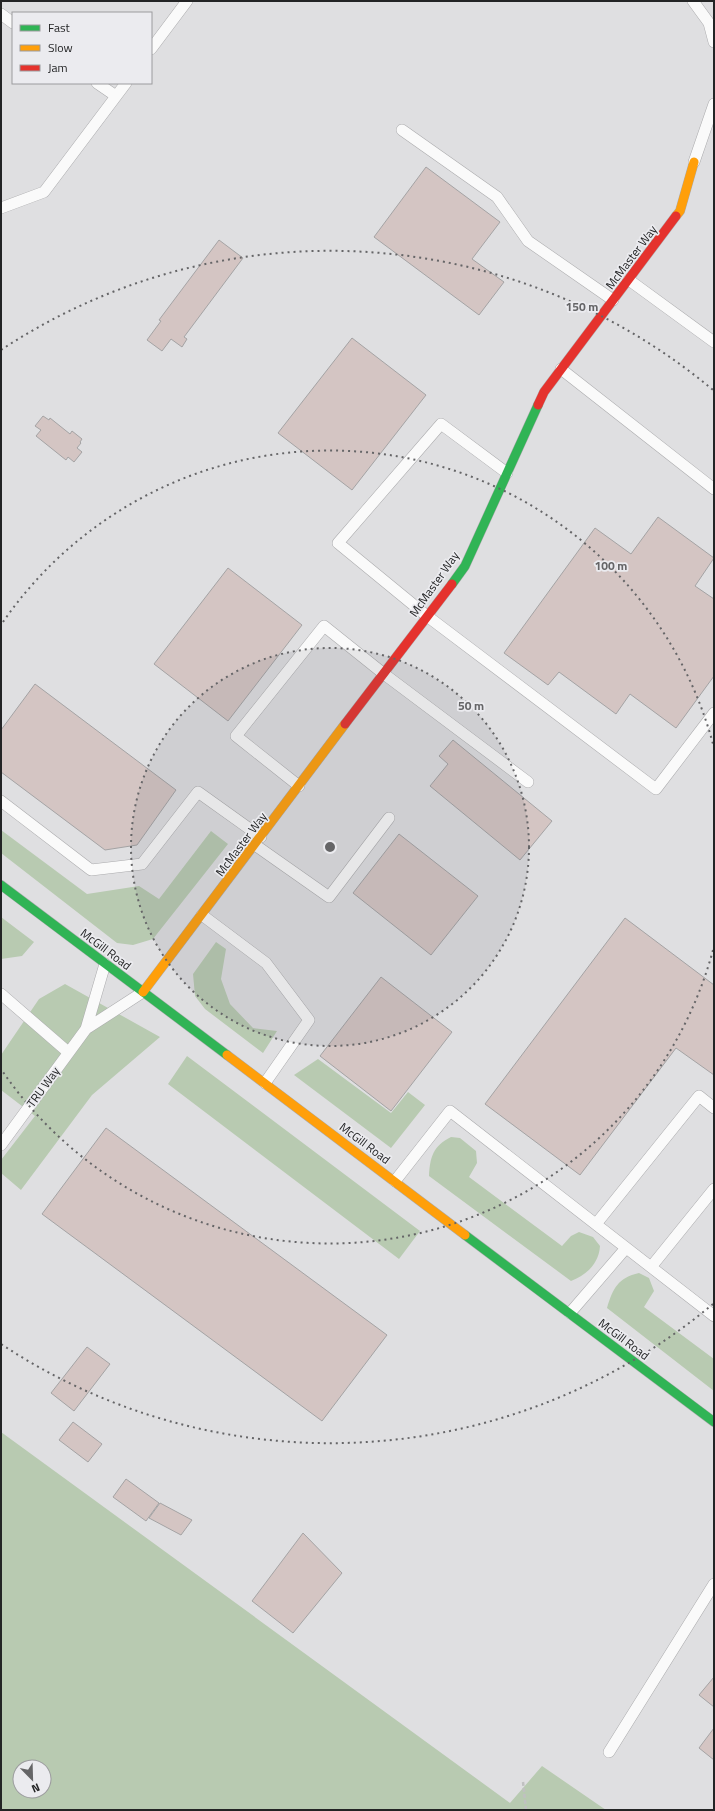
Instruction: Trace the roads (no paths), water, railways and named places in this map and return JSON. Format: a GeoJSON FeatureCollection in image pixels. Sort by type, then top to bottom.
{"type":"FeatureCollection","features":[{"type":"Feature","properties":{"kind":"street","name":"McMaster Way"},"geometry":{"type":"LineString","coordinates":[[143,992],[465,566],[544,392],[680,211],[694,162]]}},
{"type":"Feature","properties":{"kind":"street","name":"McGill Road"},"geometry":{"type":"LineString","coordinates":[[1,885],[714,1422]]}},
{"type":"Feature","properties":{"kind":"lane"},"geometry":{"type":"LineString","coordinates":[[152,48],[187,1]]}},
{"type":"Feature","properties":{"kind":"lane"},"geometry":{"type":"LineString","coordinates":[[693,1],[709,23],[714,42]]}},
{"type":"Feature","properties":{"kind":"lane"},"geometry":{"type":"LineString","coordinates":[[1,14],[12,22]]}},
{"type":"Feature","properties":{"kind":"lane"},"geometry":{"type":"LineString","coordinates":[[98,84],[116,96]]}},
{"type":"Feature","properties":{"kind":"lane"},"geometry":{"type":"LineString","coordinates":[[1,208],[44,192],[125,84]]}},
{"type":"Feature","properties":{"kind":"lane"},"geometry":{"type":"LineString","coordinates":[[694,162],[714,104]]}},
{"type":"Feature","properties":{"kind":"lane"},"geometry":{"type":"LineString","coordinates":[[402,130],[497,197],[528,241],[614,300]]}},
{"type":"Feature","properties":{"kind":"lane"},"geometry":{"type":"LineString","coordinates":[[629,280],[714,342]]}},
{"type":"Feature","properties":{"kind":"lane"},"geometry":{"type":"LineString","coordinates":[[561,369],[714,489]]}},
{"type":"Feature","properties":{"kind":"lane"},"geometry":{"type":"LineString","coordinates":[[507,473],[441,424],[338,543],[427,616],[656,789],[714,713]]}},
{"type":"Feature","properties":{"kind":"lane"},"geometry":{"type":"LineString","coordinates":[[299,786],[236,736],[324,626],[384,674],[528,782]]}},
{"type":"Feature","properties":{"kind":"lane"},"geometry":{"type":"LineString","coordinates":[[1,801],[91,870],[142,864],[198,792],[329,897],[389,818]]}},
{"type":"Feature","properties":{"kind":"lane"},"geometry":{"type":"LineString","coordinates":[[202,915],[266,963],[309,1020],[265,1083]]}},
{"type":"Feature","properties":{"kind":"lane"},"geometry":{"type":"LineString","coordinates":[[86,1029],[105,964]]}},
{"type":"Feature","properties":{"kind":"lane"},"geometry":{"type":"LineString","coordinates":[[86,1029],[143,992]]}},
{"type":"Feature","properties":{"kind":"lane"},"geometry":{"type":"LineString","coordinates":[[1,994],[68,1052]]}},
{"type":"Feature","properties":{"kind":"lane","name":"TRU Way"},"geometry":{"type":"LineString","coordinates":[[1,1145],[86,1029]]}},
{"type":"Feature","properties":{"kind":"lane"},"geometry":{"type":"LineString","coordinates":[[596,1224],[699,1096],[714,1108]]}},
{"type":"Feature","properties":{"kind":"lane"},"geometry":{"type":"LineString","coordinates":[[395,1181],[450,1112],[714,1316]]}},
{"type":"Feature","properties":{"kind":"lane"},"geometry":{"type":"LineString","coordinates":[[651,1267],[714,1189]]}},
{"type":"Feature","properties":{"kind":"lane"},"geometry":{"type":"LineString","coordinates":[[570,1313],[626,1248]]}},
{"type":"Feature","properties":{"kind":"lane"},"geometry":{"type":"LineString","coordinates":[[610,1752],[712,1592]]}}]}
